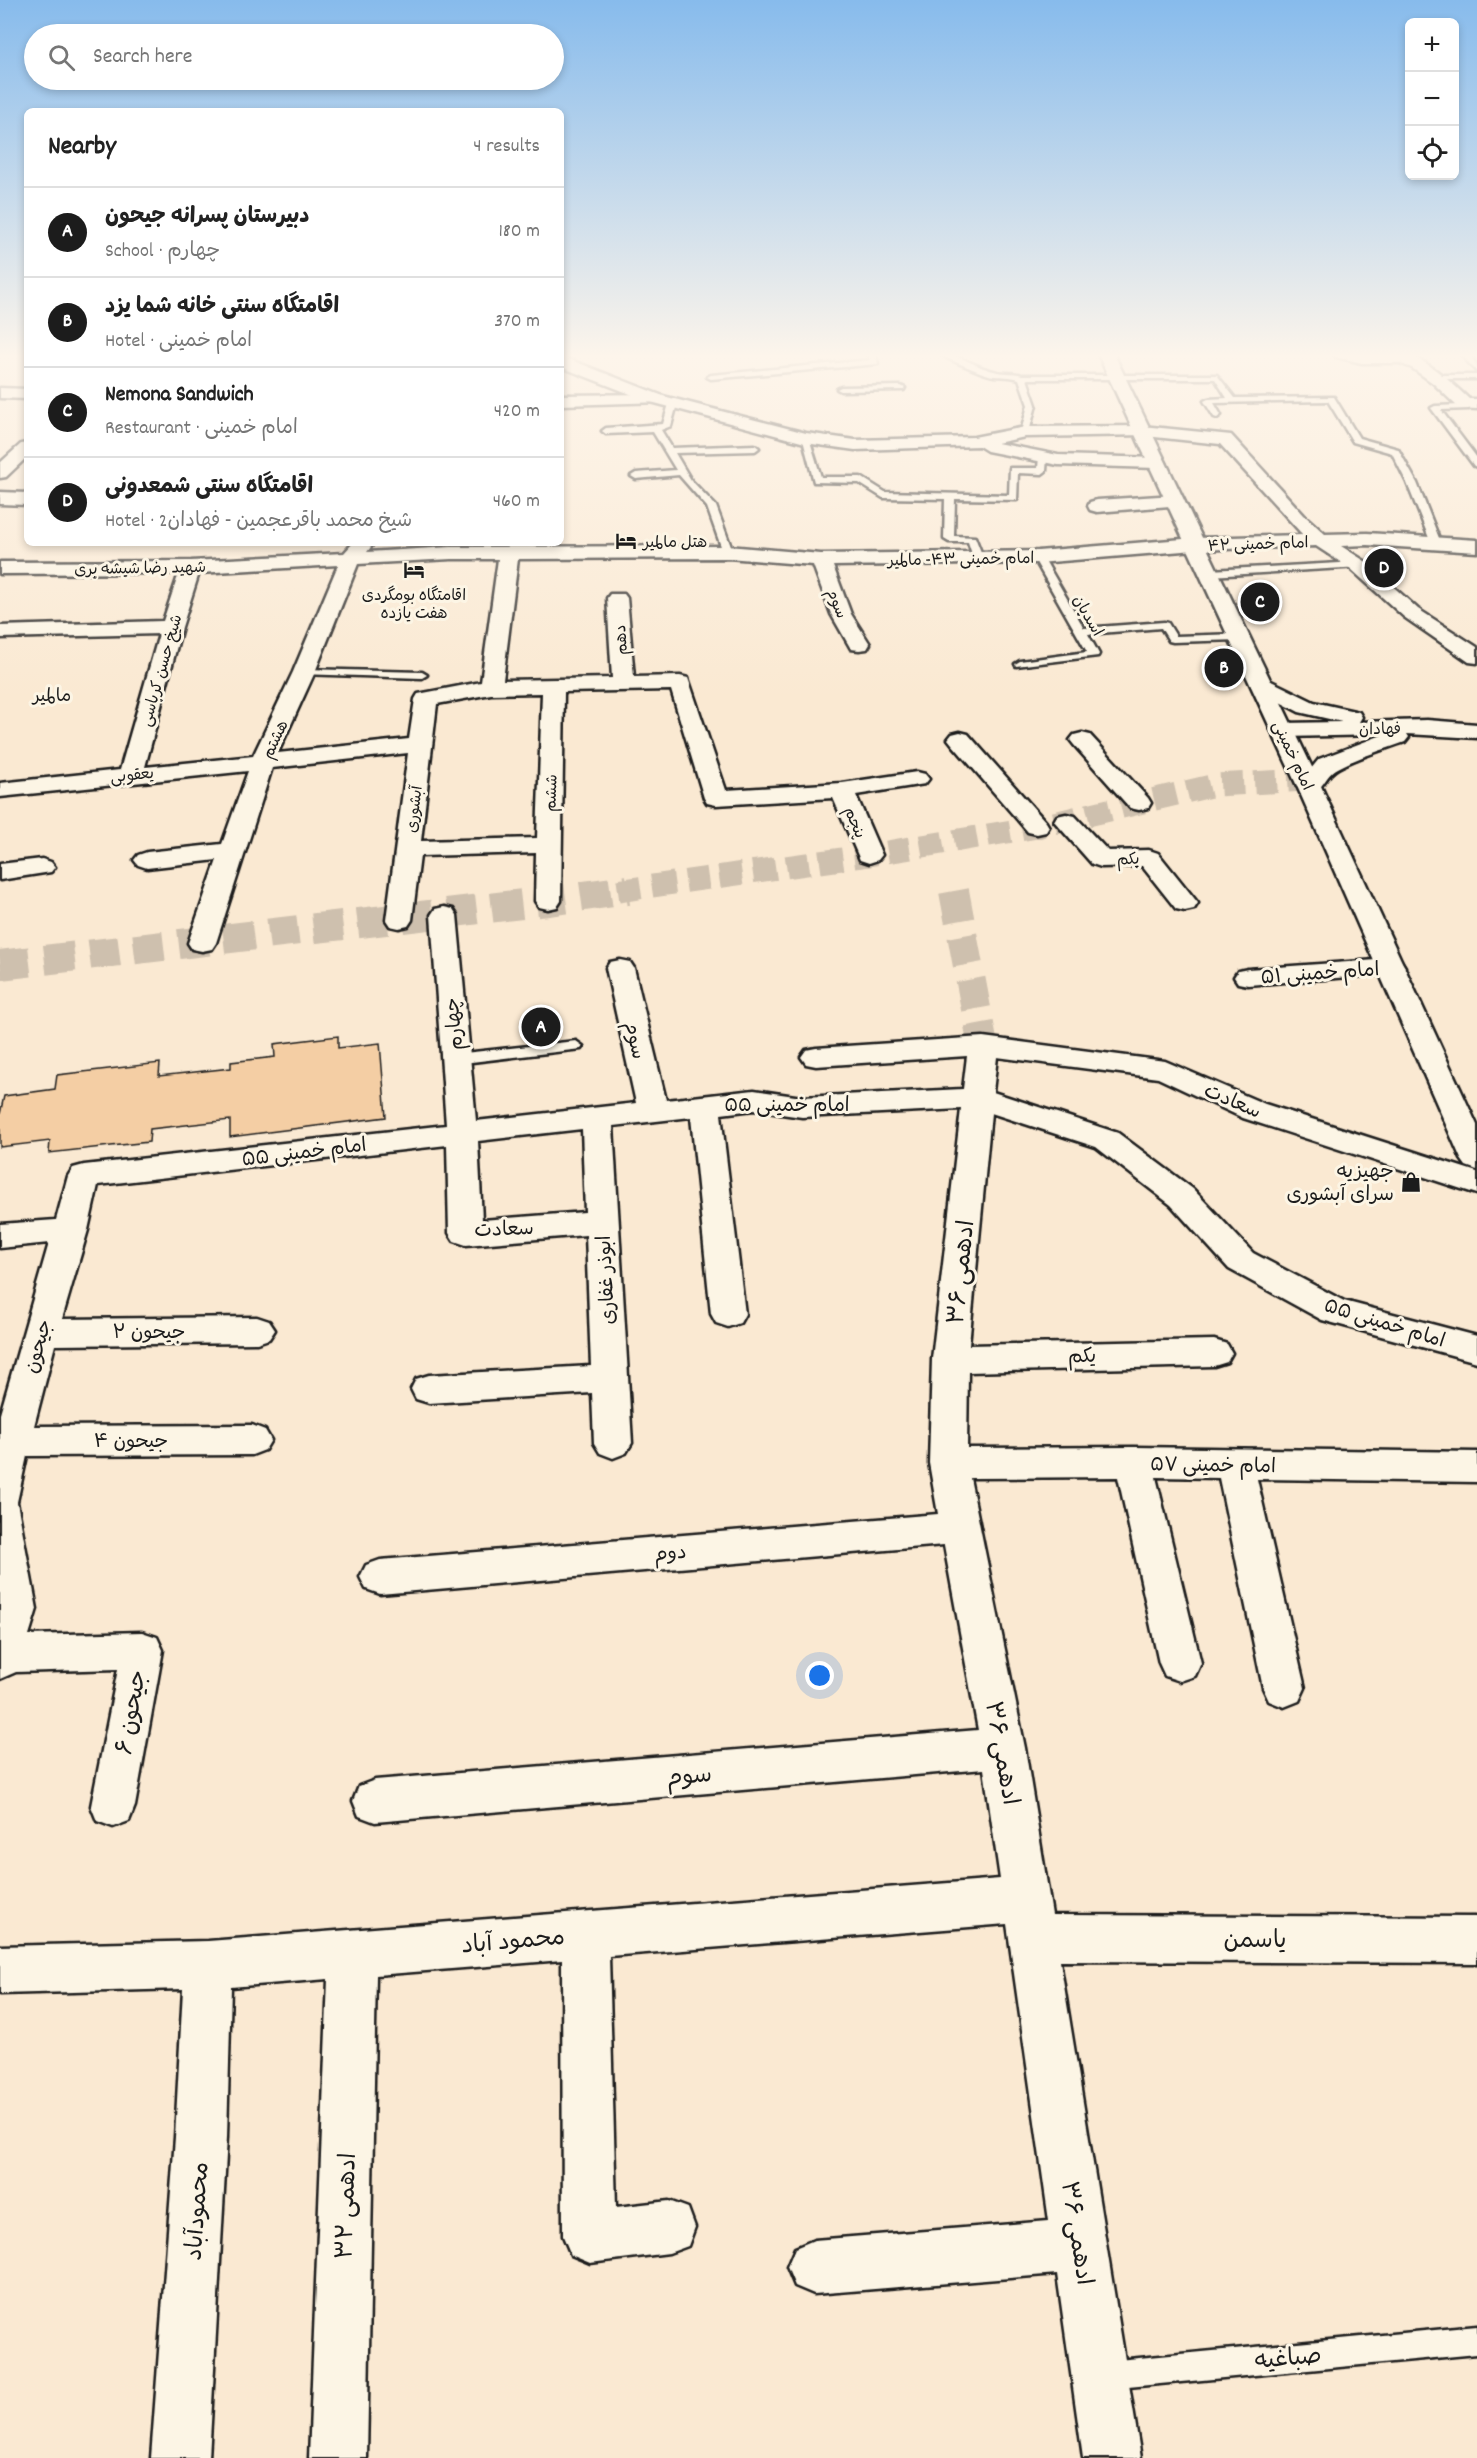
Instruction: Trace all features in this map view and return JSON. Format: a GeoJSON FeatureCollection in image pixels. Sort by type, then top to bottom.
{"type":"FeatureCollection","features":[{"type":"Feature","properties":{"kind":"street","name":"امام خمینی"},"geometry":{"type":"LineString","coordinates":[[1160,469],[1309,786],[1477,1159]]}},
{"type":"Feature","properties":{"kind":"street"},"geometry":{"type":"LineString","coordinates":[[1251,469],[1297,519],[1322,541],[1358,565],[1411,613],[1477,657]]}},
{"type":"Feature","properties":{"kind":"street"},"geometry":{"type":"LineString","coordinates":[[0,498],[24,498]]}},
{"type":"Feature","properties":{"kind":"street"},"geometry":{"type":"LineString","coordinates":[[1097,506],[1175,501]]}},
{"type":"Feature","properties":{"kind":"street","name":"امام خمینی ۴۲"},"geometry":{"type":"LineString","coordinates":[[1195,544],[1367,539],[1477,546]]}},
{"type":"Feature","properties":{"kind":"street","name":"امام خمینی ۴۳- مالمیر"},"geometry":{"type":"LineString","coordinates":[[509,553],[728,552],[821,560],[1038,557],[1195,544]]}},
{"type":"Feature","properties":{"kind":"street"},"geometry":{"type":"LineString","coordinates":[[217,566],[232,546]]}},
{"type":"Feature","properties":{"kind":"street","name":"شهید رضا شیشه بری"},"geometry":{"type":"LineString","coordinates":[[0,568],[186,562],[217,566],[358,550],[453,548],[509,553]]}},
{"type":"Feature","properties":{"kind":"street","name":"هشتم"},"geometry":{"type":"LineString","coordinates":[[202,943],[263,760],[358,550]]}},
{"type":"Feature","properties":{"kind":"street"},"geometry":{"type":"LineString","coordinates":[[491,687],[509,553]]}},
{"type":"Feature","properties":{"kind":"street","name":"سوم"},"geometry":{"type":"LineString","coordinates":[[821,560],[841,614],[859,644]]}},
{"type":"Feature","properties":{"kind":"street","name":"شیخ حسن کرباسی"},"geometry":{"type":"LineString","coordinates":[[131,774],[171,627],[186,562]]}},
{"type":"Feature","properties":{"kind":"street","name":"دهم"},"geometry":{"type":"LineString","coordinates":[[617,598],[623,682]]}},
{"type":"Feature","properties":{"kind":"street"},"geometry":{"type":"LineString","coordinates":[[0,632],[171,627]]}},
{"type":"Feature","properties":{"kind":"street"},"geometry":{"type":"LineString","coordinates":[[424,687],[623,682],[680,683],[716,798],[842,790],[917,779]]}},
{"type":"Feature","properties":{"kind":"street"},"geometry":{"type":"LineString","coordinates":[[1261,683],[1307,706],[1340,716],[1427,727]]}},
{"type":"Feature","properties":{"kind":"street","name":"ششم"},"geometry":{"type":"LineString","coordinates":[[548,901],[553,685]]}},
{"type":"Feature","properties":{"kind":"street","name":"آبشوری"},"geometry":{"type":"LineString","coordinates":[[399,920],[420,745],[424,687]]}},
{"type":"Feature","properties":{"kind":"street"},"geometry":{"type":"LineString","coordinates":[[1309,786],[1322,768],[1341,757],[1427,727]]}},
{"type":"Feature","properties":{"kind":"street","name":"فهادان"},"geometry":{"type":"LineString","coordinates":[[1283,730],[1427,727],[1477,731]]}},
{"type":"Feature","properties":{"kind":"street"},"geometry":{"type":"LineString","coordinates":[[960,739],[1037,827]]}},
{"type":"Feature","properties":{"kind":"street"},"geometry":{"type":"LineString","coordinates":[[1082,740],[1139,803]]}},
{"type":"Feature","properties":{"kind":"street","name":"یعقوبی"},"geometry":{"type":"LineString","coordinates":[[0,790],[131,774],[420,745]]}},
{"type":"Feature","properties":{"kind":"street","name":"پنجم"},"geometry":{"type":"LineString","coordinates":[[842,790],[869,855]]}},
{"type":"Feature","properties":{"kind":"street","name":"یکم"},"geometry":{"type":"LineString","coordinates":[[1066,821],[1101,859],[1149,858],[1185,903]]}},
{"type":"Feature","properties":{"kind":"street"},"geometry":{"type":"LineString","coordinates":[[408,849],[549,845]]}},
{"type":"Feature","properties":{"kind":"street"},"geometry":{"type":"LineString","coordinates":[[147,860],[233,851]]}},
{"type":"Feature","properties":{"kind":"street"},"geometry":{"type":"LineString","coordinates":[[0,872],[42,867]]}},
{"type":"Feature","properties":{"kind":"street","name":"چهارم"},"geometry":{"type":"LineString","coordinates":[[444,915],[462,1133]]}},
{"type":"Feature","properties":{"kind":"street","name":"سوم"},"geometry":{"type":"LineString","coordinates":[[620,968],[652,1111]]}},
{"type":"Feature","properties":{"kind":"street","name":"امام خمینی ۵۱"},"geometry":{"type":"LineString","coordinates":[[1248,977],[1391,968]]}},
{"type":"Feature","properties":{"kind":"street","name":"سعادت"},"geometry":{"type":"LineString","coordinates":[[816,1057],[983,1046],[1165,1070],[1254,1111],[1477,1183]]}},
{"type":"Feature","properties":{"kind":"street","name":"ادهمی ۳۶"},"geometry":{"type":"LineString","coordinates":[[983,1046],[950,1359],[948,1463],[1003,1748],[1112,2458]]}},
{"type":"Feature","properties":{"kind":"street","name":"امام خمینی ۵۵"},"geometry":{"type":"LineString","coordinates":[[71,1230],[84,1176],[754,1100],[802,1107],[979,1098],[1107,1140],[1182,1197],[1241,1261],[1334,1311],[1477,1349]]}},
{"type":"Feature","properties":{"kind":"street"},"geometry":{"type":"LineString","coordinates":[[705,1105],[728,1314]]}},
{"type":"Feature","properties":{"kind":"street","name":"ابوذر غفاری"},"geometry":{"type":"LineString","coordinates":[[597,1117],[613,1443]]}},
{"type":"Feature","properties":{"kind":"street","name":"سعادت"},"geometry":{"type":"LineString","coordinates":[[462,1133],[466,1233],[603,1222]]}},
{"type":"Feature","properties":{"kind":"street"},"geometry":{"type":"LineString","coordinates":[[0,1236],[71,1230]]}},
{"type":"Feature","properties":{"kind":"street","name":"جیحون"},"geometry":{"type":"LineString","coordinates":[[0,1498],[11,1441],[11,1397],[41,1332],[71,1230]]}},
{"type":"Feature","properties":{"kind":"street","name":"جیحون ۲"},"geometry":{"type":"LineString","coordinates":[[41,1332],[257,1330]]}},
{"type":"Feature","properties":{"kind":"street","name":"یکم"},"geometry":{"type":"LineString","coordinates":[[950,1359],[1214,1353]]}},
{"type":"Feature","properties":{"kind":"street"},"geometry":{"type":"LineString","coordinates":[[429,1389],[610,1378]]}},
{"type":"Feature","properties":{"kind":"street","name":"جیحون ۴"},"geometry":{"type":"LineString","coordinates":[[11,1441],[252,1440]]}},
{"type":"Feature","properties":{"kind":"street"},"geometry":{"type":"LineString","coordinates":[[1134,1462],[1180,1663]]}},
{"type":"Feature","properties":{"kind":"street","name":"امام خمینی ۵۷"},"geometry":{"type":"LineString","coordinates":[[948,1463],[1134,1462],[1477,1467]]}},
{"type":"Feature","properties":{"kind":"street"},"geometry":{"type":"LineString","coordinates":[[1235,1465],[1284,1688]]}},
{"type":"Feature","properties":{"kind":"street"},"geometry":{"type":"LineString","coordinates":[[0,1506],[9,1610],[1,1657]]}},
{"type":"Feature","properties":{"kind":"street","name":"دوم"},"geometry":{"type":"LineString","coordinates":[[380,1577],[961,1528]]}},
{"type":"Feature","properties":{"kind":"street","name":"جیحون ۶"},"geometry":{"type":"LineString","coordinates":[[1,1657],[142,1650],[113,1806]]}},
{"type":"Feature","properties":{"kind":"street","name":"سوم"},"geometry":{"type":"LineString","coordinates":[[375,1801],[1003,1748]]}},
{"type":"Feature","properties":{"kind":"street","name":"محمود آباد"},"geometry":{"type":"LineString","coordinates":[[0,1970],[208,1965],[585,1934],[1029,1919]]}},
{"type":"Feature","properties":{"kind":"street","name":"یاسمن"},"geometry":{"type":"LineString","coordinates":[[1029,1919],[1477,1940]]}},
{"type":"Feature","properties":{"kind":"street"},"geometry":{"type":"LineString","coordinates":[[585,1934],[590,2236],[669,2227]]}},
{"type":"Feature","properties":{"kind":"street","name":"ادهمی ۳۲"},"geometry":{"type":"LineString","coordinates":[[338,2458],[353,1953]]}},
{"type":"Feature","properties":{"kind":"street","name":"محمودآباد"},"geometry":{"type":"LineString","coordinates":[[180,2458],[201,2137],[208,1965]]}},
{"type":"Feature","properties":{"kind":"street"},"geometry":{"type":"LineString","coordinates":[[814,2266],[1080,2245]]}},
{"type":"Feature","properties":{"kind":"lane"},"geometry":{"type":"LineString","coordinates":[[680,469],[687,481],[711,506],[728,552]]}},
{"type":"Feature","properties":{"kind":"lane"},"geometry":{"type":"LineString","coordinates":[[814,469],[817,480],[861,480],[883,495],[1014,498],[1013,470],[1042,471],[1042,469]]}},
{"type":"Feature","properties":{"kind":"lane"},"geometry":{"type":"LineString","coordinates":[[1404,469],[1436,543]]}},
{"type":"Feature","properties":{"kind":"lane"},"geometry":{"type":"LineString","coordinates":[[636,476],[682,472]]}},
{"type":"Feature","properties":{"kind":"lane"},"geometry":{"type":"LineString","coordinates":[[950,497],[949,538],[972,539],[978,557]]}},
{"type":"Feature","properties":{"kind":"lane","name":"اسدیان"},"geometry":{"type":"LineString","coordinates":[[1020,664],[1094,654],[1038,557]]}},
{"type":"Feature","properties":{"kind":"lane"},"geometry":{"type":"LineString","coordinates":[[1210,573],[1358,565]]}},
{"type":"Feature","properties":{"kind":"lane"},"geometry":{"type":"LineString","coordinates":[[1081,631],[1164,625],[1173,639],[1239,637]]}},
{"type":"Feature","properties":{"kind":"lane"},"geometry":{"type":"LineString","coordinates":[[304,672],[424,687]]}},
{"type":"Feature","properties":{"kind":"lane"},"geometry":{"type":"LineString","coordinates":[[455,1059],[576,1046]]}},
{"type":"Feature","properties":{"kind":"lane","name":"صباغیه"},"geometry":{"type":"LineString","coordinates":[[1100,2375],[1477,2340]]}},
{"type":"Feature","properties":{"kind":"building"},"geometry":{"type":"Polygon","coordinates":[[[338,1036],[338,1048],[380,1043],[386,1117],[230,1137],[230,1120],[150,1129],[149,1142],[49,1153],[50,1141],[0,1147],[0,1114],[4,1096],[55,1089],[57,1075],[160,1063],[159,1076],[231,1068],[231,1062],[275,1057],[274,1044],[338,1036]]]}},
{"type":"Feature","properties":{"kind":"tunnel"},"geometry":{"type":"LineString","coordinates":[[618,891],[869,855],[1037,827],[1215,785],[1306,780]]}},
{"type":"Feature","properties":{"kind":"tunnel"},"geometry":{"type":"LineString","coordinates":[[0,965],[628,890]]}},
{"type":"Feature","properties":{"kind":"tunnel"},"geometry":{"type":"LineString","coordinates":[[954,891],[983,1046]]}},
{"type":"Feature","properties":{"kind":"place","name":"هتل مالمير"},"geometry":{"type":"Point","coordinates":[626,541]}},
{"type":"Feature","properties":{"kind":"place","name":"اقامتگاه سنتی شمعدونی"},"geometry":{"type":"Point","coordinates":[1384,568]}},
{"type":"Feature","properties":{"kind":"place","name":"اقامتگاه بومگردی هفت یازده"},"geometry":{"type":"Point","coordinates":[414,570]}},
{"type":"Feature","properties":{"kind":"place","name":"Nemona Sandwich"},"geometry":{"type":"Point","coordinates":[1260,602]}},
{"type":"Feature","properties":{"kind":"place","name":"اقامتگاه سنتی خانه شما یزد"},"geometry":{"type":"Point","coordinates":[1224,668]}},
{"type":"Feature","properties":{"kind":"place","name":"دبیرستان پسرانه جیحون"},"geometry":{"type":"Point","coordinates":[541,1027]}},
{"type":"Feature","properties":{"kind":"place","name":"جهیزیه سرای آبشوری"},"geometry":{"type":"Point","coordinates":[1411,1182]}},
{"type":"Feature","properties":{"kind":"district","name":"مالمیر"},"geometry":{"type":"Point","coordinates":[52,695]}}]}
